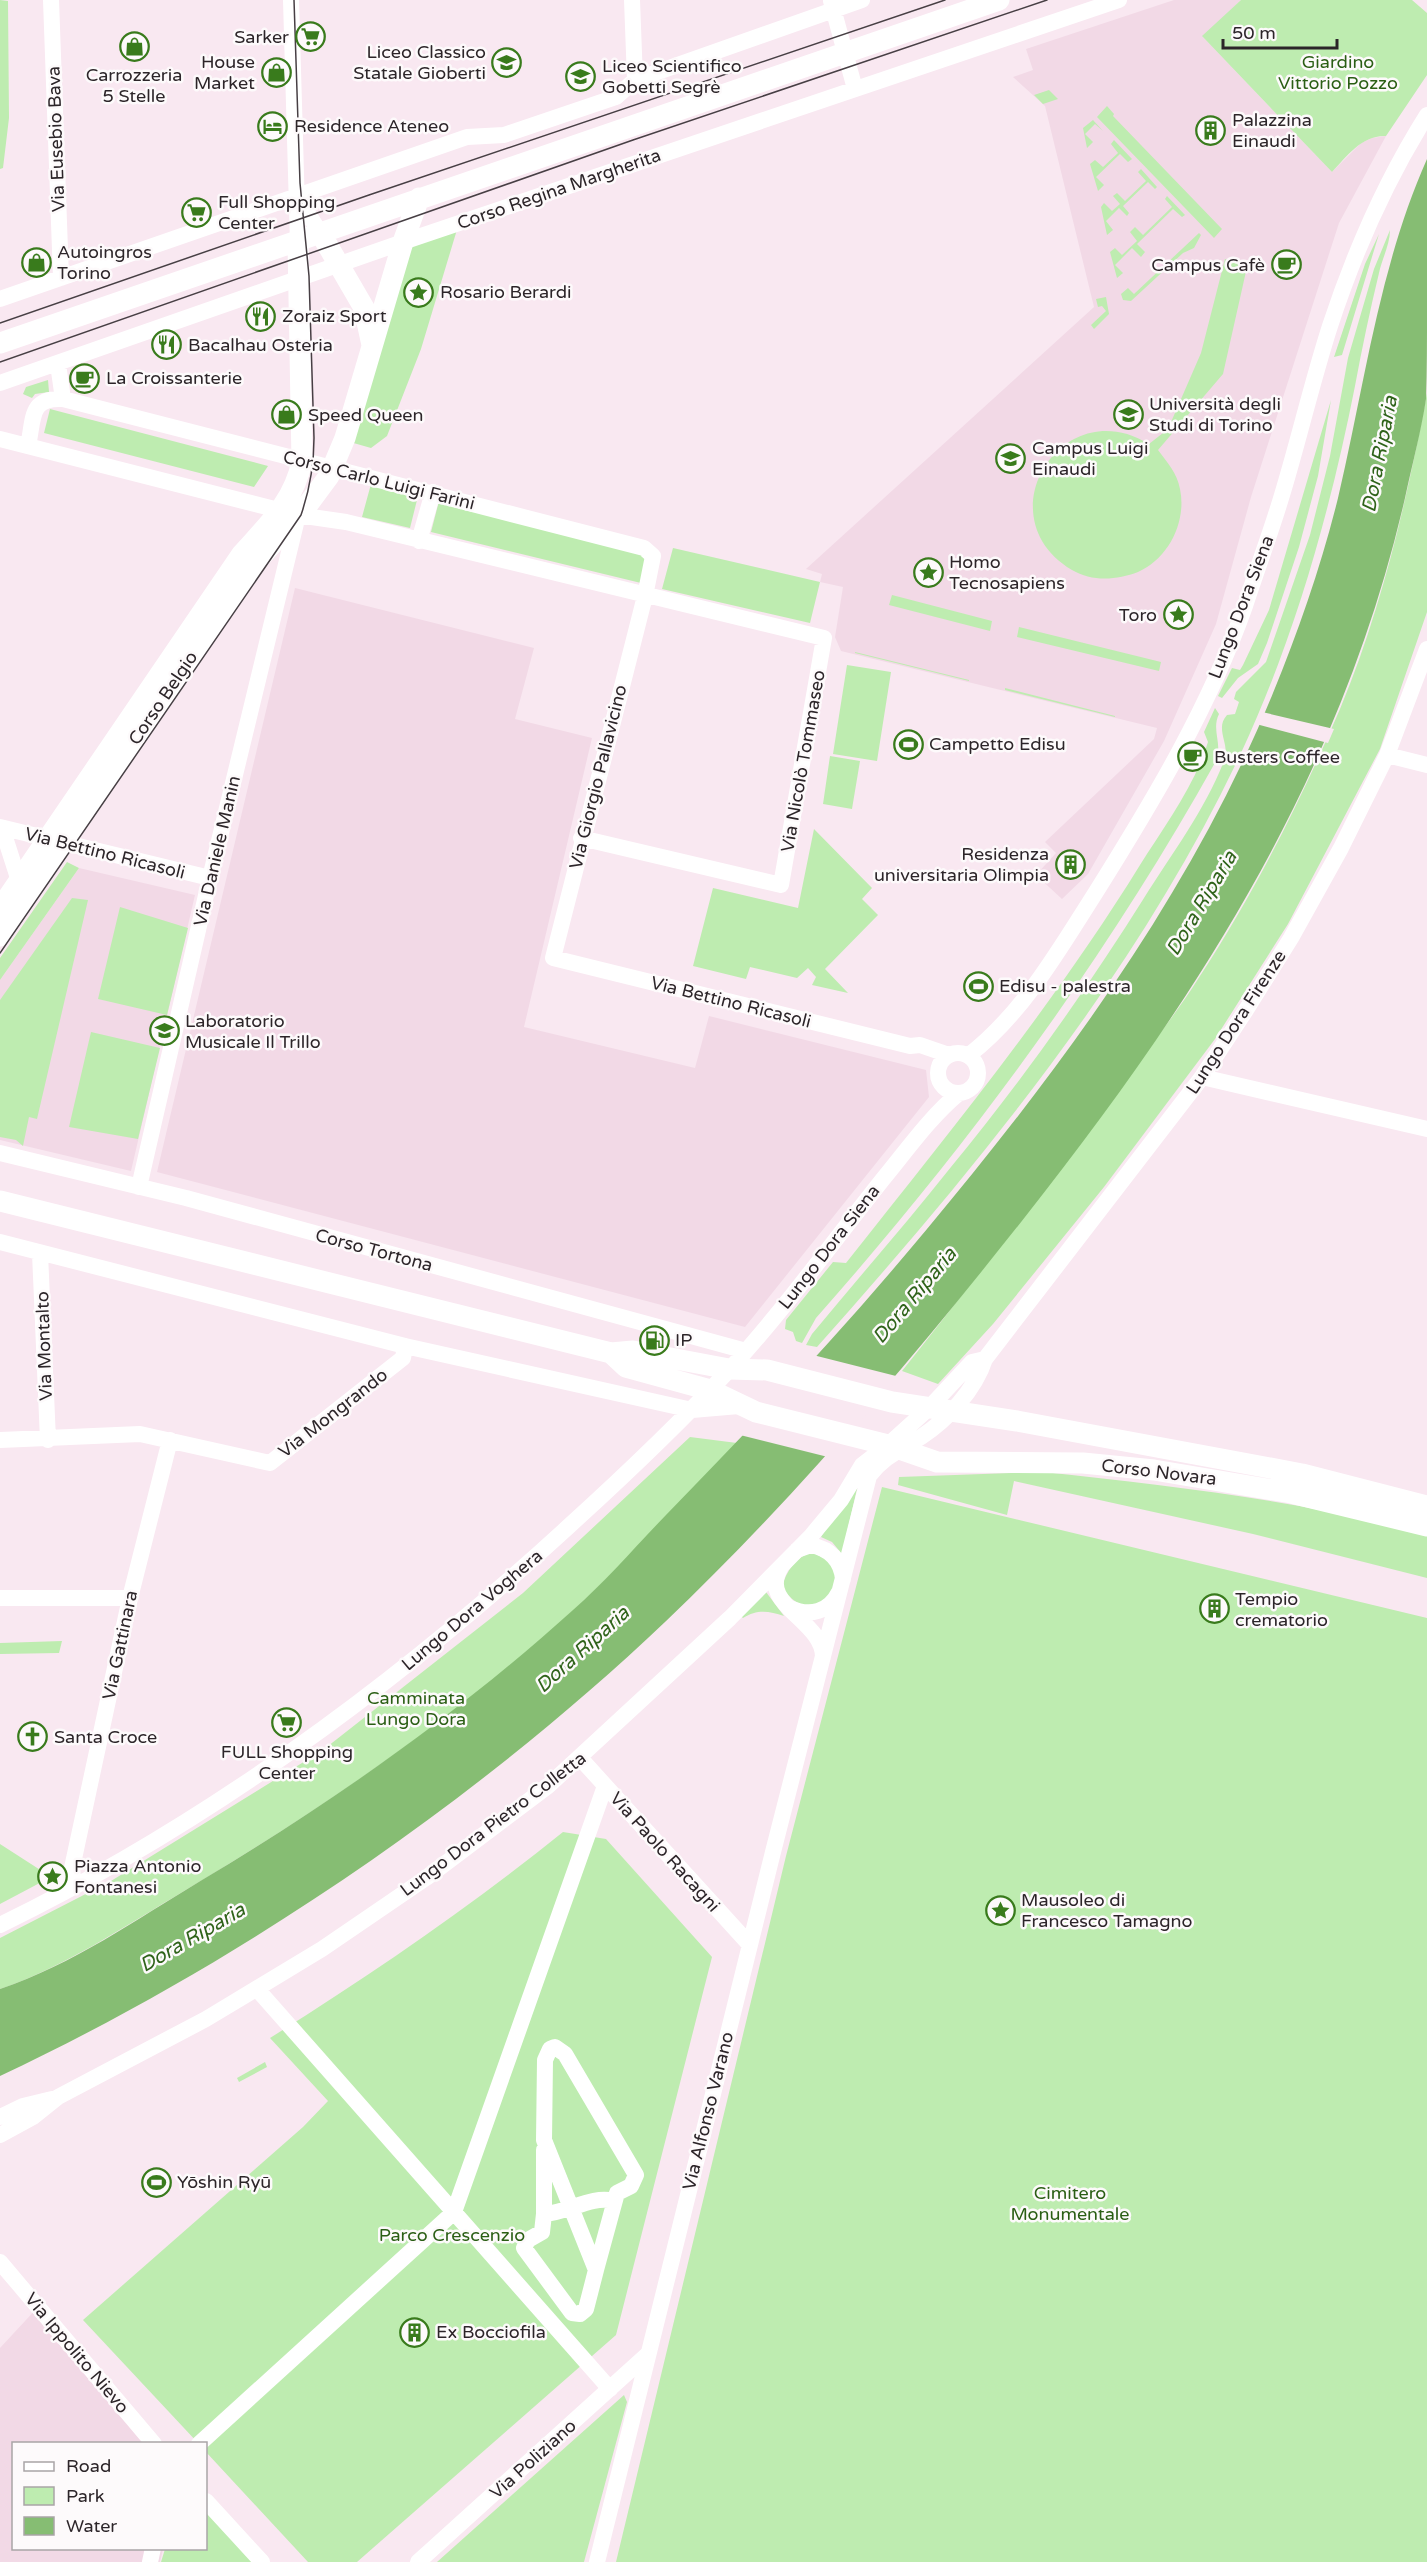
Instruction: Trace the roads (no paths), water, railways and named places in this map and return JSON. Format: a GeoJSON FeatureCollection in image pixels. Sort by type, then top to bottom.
{"type":"FeatureCollection","features":[{"type":"Feature","properties":{"kind":"main road","name":"Corso Regina Margherita"},"geometry":{"type":"LineString","coordinates":[[0,343],[298,243],[419,198],[999,0]]}},
{"type":"Feature","properties":{"kind":"main road","name":"Corso Belgio"},"geometry":{"type":"LineString","coordinates":[[0,936],[56,841],[242,554],[321,488],[333,467],[373,349],[403,242],[419,198]]}},
{"type":"Feature","properties":{"kind":"main road"},"geometry":{"type":"LineString","coordinates":[[321,234],[364,308],[373,349]]}},
{"type":"Feature","properties":{"kind":"main road","name":"Corso Belgio"},"geometry":{"type":"LineString","coordinates":[[290,513],[302,461],[298,243]]}},
{"type":"Feature","properties":{"kind":"main road","name":"Corso Belgio"},"geometry":{"type":"LineString","coordinates":[[0,909],[19,880],[56,841]]}},
{"type":"Feature","properties":{"kind":"main road"},"geometry":{"type":"LineString","coordinates":[[0,1201],[611,1353],[633,1351],[729,1370],[767,1370],[885,1400],[951,1412]]}},
{"type":"Feature","properties":{"kind":"main road"},"geometry":{"type":"LineString","coordinates":[[611,1353],[626,1367],[710,1390],[747,1409],[893,1447]]}},
{"type":"Feature","properties":{"kind":"main road","name":"Corso Novara"},"geometry":{"type":"LineString","coordinates":[[951,1412],[1017,1421],[1302,1474],[1427,1506]]}},
{"type":"Feature","properties":{"kind":"main road","name":"Corso Novara"},"geometry":{"type":"LineString","coordinates":[[893,1447],[937,1462],[1083,1463],[1166,1472],[1291,1493],[1427,1526]]}},
{"type":"Feature","properties":{"kind":"street","name":"Via Eusebio Bava"},"geometry":{"type":"LineString","coordinates":[[51,0],[60,278]]}},
{"type":"Feature","properties":{"kind":"street"},"geometry":{"type":"LineString","coordinates":[[291,0],[298,243]]}},
{"type":"Feature","properties":{"kind":"street"},"geometry":{"type":"LineString","coordinates":[[632,0],[635,80]]}},
{"type":"Feature","properties":{"kind":"street"},"geometry":{"type":"LineString","coordinates":[[0,299],[467,137],[504,135],[616,97],[635,80],[831,5],[862,0]]}},
{"type":"Feature","properties":{"kind":"street","name":"Corso Regina Margherita"},"geometry":{"type":"LineString","coordinates":[[0,383],[403,242],[1119,0]]}},
{"type":"Feature","properties":{"kind":"street"},"geometry":{"type":"LineString","coordinates":[[831,5],[855,89]]}},
{"type":"Feature","properties":{"kind":"street","name":"Lungo Dora Siena"},"geometry":{"type":"LineString","coordinates":[[969,1055],[1017,1007],[1065,940],[1134,831],[1188,736],[1222,664],[1248,597],[1281,498],[1317,369],[1347,278],[1384,191],[1427,114]]}},
{"type":"Feature","properties":{"kind":"street"},"geometry":{"type":"LineString","coordinates":[[297,195],[321,234]]}},
{"type":"Feature","properties":{"kind":"street"},"geometry":{"type":"LineString","coordinates":[[28,446],[37,405],[42,400],[63,399],[58,364]]}},
{"type":"Feature","properties":{"kind":"street","name":"Corso Carlo Luigi Farini"},"geometry":{"type":"LineString","coordinates":[[63,399],[302,461],[433,492],[644,548],[653,556],[645,596]]}},
{"type":"Feature","properties":{"kind":"street"},"geometry":{"type":"LineString","coordinates":[[0,439],[290,513],[346,522],[645,596]]}},
{"type":"Feature","properties":{"kind":"street"},"geometry":{"type":"LineString","coordinates":[[419,541],[433,492]]}},
{"type":"Feature","properties":{"kind":"street","name":"Via Daniele Manin"},"geometry":{"type":"LineString","coordinates":[[139,1187],[290,513]]}},
{"type":"Feature","properties":{"kind":"street","name":"Via Nicolò Tommaseo"},"geometry":{"type":"LineString","coordinates":[[581,838],[781,885],[824,638],[645,596]]}},
{"type":"Feature","properties":{"kind":"street","name":"Via Giorgio Pallavicino"},"geometry":{"type":"LineString","coordinates":[[553,958],[581,838],[645,596]]}},
{"type":"Feature","properties":{"kind":"street","name":"Lungo Dora Firenze"},"geometry":{"type":"LineString","coordinates":[[893,1447],[918,1439],[951,1412],[981,1370],[985,1359],[1202,1077],[1291,938],[1341,848],[1387,755],[1427,649]]}},
{"type":"Feature","properties":{"kind":"street"},"geometry":{"type":"LineString","coordinates":[[1387,755],[1427,765]]}},
{"type":"Feature","properties":{"kind":"street"},"geometry":{"type":"LineString","coordinates":[[1,827],[19,880]]}},
{"type":"Feature","properties":{"kind":"street","name":"Via Bettino Ricasoli"},"geometry":{"type":"LineString","coordinates":[[1,827],[210,878]]}},
{"type":"Feature","properties":{"kind":"street","name":"Via Bettino Ricasoli"},"geometry":{"type":"LineString","coordinates":[[553,958],[910,1046],[943,1068]]}},
{"type":"Feature","properties":{"kind":"street"},"geometry":{"type":"LineString","coordinates":[[960,1052],[969,1055],[976,1063],[978,1077],[971,1088],[959,1093],[951,1092],[943,1068],[960,1052]]}},
{"type":"Feature","properties":{"kind":"street","name":"Lungo Dora Siena"},"geometry":{"type":"LineString","coordinates":[[928,1123],[943,1068]]}},
{"type":"Feature","properties":{"kind":"street"},"geometry":{"type":"LineString","coordinates":[[1202,1077],[1427,1129]]}},
{"type":"Feature","properties":{"kind":"street","name":"Lungo Dora Siena"},"geometry":{"type":"LineString","coordinates":[[729,1370],[747,1351],[928,1123],[959,1093]]}},
{"type":"Feature","properties":{"kind":"street","name":"Corso Tortona"},"geometry":{"type":"LineString","coordinates":[[0,1153],[139,1187],[747,1351]]}},
{"type":"Feature","properties":{"kind":"street"},"geometry":{"type":"LineString","coordinates":[[0,1242],[405,1346],[692,1410],[747,1409]]}},
{"type":"Feature","properties":{"kind":"street","name":"Via Montalto"},"geometry":{"type":"LineString","coordinates":[[40,1253],[48,1440]]}},
{"type":"Feature","properties":{"kind":"street","name":"Via Mongrando"},"geometry":{"type":"LineString","coordinates":[[0,1440],[48,1440],[140,1434],[270,1463],[403,1358],[405,1346]]}},
{"type":"Feature","properties":{"kind":"street","name":"Lungo Dora Firenze"},"geometry":{"type":"LineString","coordinates":[[893,1447],[972,1362],[985,1359]]}},
{"type":"Feature","properties":{"kind":"street","name":"Lungo Dora Voghera"},"geometry":{"type":"LineString","coordinates":[[0,1925],[143,1848],[262,1772],[404,1669],[515,1576],[692,1410],[729,1370]]}},
{"type":"Feature","properties":{"kind":"street","name":"Via Gattinara"},"geometry":{"type":"LineString","coordinates":[[74,1887],[72,1868],[130,1598],[170,1440]]}},
{"type":"Feature","properties":{"kind":"street","name":"Lungo Dora Pietro Colletta"},"geometry":{"type":"LineString","coordinates":[[0,2135],[33,2117],[58,2097],[158,2046],[322,1949],[426,1878],[581,1759],[782,1566],[841,1500],[862,1465],[893,1447]]}},
{"type":"Feature","properties":{"kind":"street","name":"Via Alfonso Varano"},"geometry":{"type":"LineString","coordinates":[[597,2562],[869,1476],[893,1447]]}},
{"type":"Feature","properties":{"kind":"street"},"geometry":{"type":"LineString","coordinates":[[789,1608],[810,1613],[821,1610],[831,1604],[841,1585],[840,1565],[821,1547],[811,1545],[794,1552]]}},
{"type":"Feature","properties":{"kind":"street"},"geometry":{"type":"LineString","coordinates":[[782,1566],[774,1585],[780,1598],[818,1637],[822,1644],[823,1661]]}},
{"type":"Feature","properties":{"kind":"street"},"geometry":{"type":"LineString","coordinates":[[0,1598],[130,1598]]}},
{"type":"Feature","properties":{"kind":"street","name":"Via Paolo Racagni"},"geometry":{"type":"LineString","coordinates":[[581,1759],[750,1945]]}},
{"type":"Feature","properties":{"kind":"street"},"geometry":{"type":"LineString","coordinates":[[202,2442],[454,2212],[605,1786]]}},
{"type":"Feature","properties":{"kind":"street"},"geometry":{"type":"LineString","coordinates":[[257,1989],[610,2389]]}},
{"type":"Feature","properties":{"kind":"street"},"geometry":{"type":"LineString","coordinates":[[555,2047],[565,2054],[634,2170],[634,2183],[620,2190],[614,2201],[586,2309],[580,2314],[572,2313],[524,2248],[528,2240],[542,2232],[544,2140],[545,2060],[548,2052],[555,2047]]}},
{"type":"Feature","properties":{"kind":"street","name":"Lungo Dora Pietro Colletta"},"geometry":{"type":"LineString","coordinates":[[0,2116],[23,2106],[58,2097]]}},
{"type":"Feature","properties":{"kind":"street"},"geometry":{"type":"LineString","coordinates":[[544,2140],[596,2270]]}},
{"type":"Feature","properties":{"kind":"street"},"geometry":{"type":"LineString","coordinates":[[544,2214],[558,2213],[600,2199],[614,2201]]}},
{"type":"Feature","properties":{"kind":"street","name":"Via Ippolito Nievo"},"geometry":{"type":"LineString","coordinates":[[0,2262],[152,2442]]}},
{"type":"Feature","properties":{"kind":"street","name":"Via Poliziano"},"geometry":{"type":"LineString","coordinates":[[418,2562],[648,2354]]}},
{"type":"Feature","properties":{"kind":"street"},"geometry":{"type":"LineString","coordinates":[[207,2502],[262,2562]]}},
{"type":"Feature","properties":{"kind":"water","name":"Dora Riparia"},"geometry":{"type":"Polygon","coordinates":[[[1427,159],[1426,399],[1405,498],[1377,600],[1343,697],[1303,789],[1256,879],[1205,966],[1149,1051],[1089,1134],[940,1323],[852,1426],[713,1575],[592,1689],[515,1753],[350,1875],[177,1984],[89,2032],[0,2076],[0,1989],[53,1967],[104,1940],[251,1850],[394,1754],[530,1648],[609,1576],[733,1446],[864,1303],[978,1167],[1075,1040],[1164,907],[1204,837],[1273,693],[1301,621],[1325,547],[1338,498],[1385,283],[1397,241],[1427,159]]]}},
{"type":"Feature","properties":{"kind":"tram line"},"geometry":{"type":"LineString","coordinates":[[0,953],[301,515],[311,477],[314,438],[309,276],[300,183],[294,0]]}},
{"type":"Feature","properties":{"kind":"tram line"},"geometry":{"type":"LineString","coordinates":[[0,323],[945,0]]}},
{"type":"Feature","properties":{"kind":"tram line"},"geometry":{"type":"LineString","coordinates":[[0,362],[633,140],[1047,0]]}},
{"type":"Feature","properties":{"kind":"place","name":"Sarker"},"geometry":{"type":"Point","coordinates":[310,37]}},
{"type":"Feature","properties":{"kind":"place","name":"Carrozzeria 5 Stelle"},"geometry":{"type":"Point","coordinates":[134,46]}},
{"type":"Feature","properties":{"kind":"place","name":"Liceo Classico Statale Gioberti"},"geometry":{"type":"Point","coordinates":[507,62]}},
{"type":"Feature","properties":{"kind":"place","name":"House Market"},"geometry":{"type":"Point","coordinates":[276,72]}},
{"type":"Feature","properties":{"kind":"place","name":"Liceo Scientifico Gobetti Segrè"},"geometry":{"type":"Point","coordinates":[581,76]}},
{"type":"Feature","properties":{"kind":"place","name":"Residence Ateneo"},"geometry":{"type":"Point","coordinates":[273,126]}},
{"type":"Feature","properties":{"kind":"place","name":"Palazzina Einaudi"},"geometry":{"type":"Point","coordinates":[1211,130]}},
{"type":"Feature","properties":{"kind":"place","name":"Full Shopping Center"},"geometry":{"type":"Point","coordinates":[197,212]}},
{"type":"Feature","properties":{"kind":"place","name":"Autoingros Torino"},"geometry":{"type":"Point","coordinates":[36,262]}},
{"type":"Feature","properties":{"kind":"place","name":"Campus Cafè"},"geometry":{"type":"Point","coordinates":[1286,265]}},
{"type":"Feature","properties":{"kind":"place","name":"Rosario Berardi"},"geometry":{"type":"Point","coordinates":[419,292]}},
{"type":"Feature","properties":{"kind":"place","name":"Zoraiz Sport"},"geometry":{"type":"Point","coordinates":[261,316]}},
{"type":"Feature","properties":{"kind":"place","name":"Bacalhau Osteria"},"geometry":{"type":"Point","coordinates":[167,345]}},
{"type":"Feature","properties":{"kind":"place","name":"La Croissanterie"},"geometry":{"type":"Point","coordinates":[85,378]}},
{"type":"Feature","properties":{"kind":"place","name":"Università degli Studi di Torino"},"geometry":{"type":"Point","coordinates":[1128,414]}},
{"type":"Feature","properties":{"kind":"place","name":"Speed Queen"},"geometry":{"type":"Point","coordinates":[287,415]}},
{"type":"Feature","properties":{"kind":"place","name":"Campus Luigi Einaudi"},"geometry":{"type":"Point","coordinates":[1011,458]}},
{"type":"Feature","properties":{"kind":"place","name":"Homo Tecnosapiens"},"geometry":{"type":"Point","coordinates":[928,572]}},
{"type":"Feature","properties":{"kind":"place","name":"Toro"},"geometry":{"type":"Point","coordinates":[1178,615]}},
{"type":"Feature","properties":{"kind":"place","name":"Campetto Edisu"},"geometry":{"type":"Point","coordinates":[908,744]}},
{"type":"Feature","properties":{"kind":"place","name":"Busters Coffee"},"geometry":{"type":"Point","coordinates":[1193,757]}},
{"type":"Feature","properties":{"kind":"place","name":"Residenza universitaria Olimpia"},"geometry":{"type":"Point","coordinates":[1070,864]}},
{"type":"Feature","properties":{"kind":"place","name":"Edisu - palestra"},"geometry":{"type":"Point","coordinates":[978,986]}},
{"type":"Feature","properties":{"kind":"place","name":"Laboratorio Musicale Il Trillo"},"geometry":{"type":"Point","coordinates":[164,1031]}},
{"type":"Feature","properties":{"kind":"place","name":"IP"},"geometry":{"type":"Point","coordinates":[654,1340]}},
{"type":"Feature","properties":{"kind":"place","name":"Tempio crematorio"},"geometry":{"type":"Point","coordinates":[1214,1609]}},
{"type":"Feature","properties":{"kind":"place","name":"FULL Shopping Center"},"geometry":{"type":"Point","coordinates":[287,1723]}},
{"type":"Feature","properties":{"kind":"place","name":"Santa Croce"},"geometry":{"type":"Point","coordinates":[33,1737]}},
{"type":"Feature","properties":{"kind":"place","name":"Piazza Antonio Fontanesi"},"geometry":{"type":"Point","coordinates":[53,1876]}},
{"type":"Feature","properties":{"kind":"place","name":"Mausoleo di Francesco Tamagno"},"geometry":{"type":"Point","coordinates":[1000,1910]}},
{"type":"Feature","properties":{"kind":"place","name":"Yōshin Ryū"},"geometry":{"type":"Point","coordinates":[156,2182]}},
{"type":"Feature","properties":{"kind":"place","name":"Ex Bocciofila"},"geometry":{"type":"Point","coordinates":[415,2332]}},
{"type":"Feature","properties":{"kind":"park label","name":"Giardino Vittorio Pozzo"},"geometry":{"type":"Point","coordinates":[1338,72]}},
{"type":"Feature","properties":{"kind":"park label","name":"Camminata Lungo Dora"},"geometry":{"type":"Point","coordinates":[416,1708]}},
{"type":"Feature","properties":{"kind":"park label","name":"Cimitero Monumentale"},"geometry":{"type":"Point","coordinates":[1070,2203]}},
{"type":"Feature","properties":{"kind":"park label","name":"Parco Crescenzio"},"geometry":{"type":"Point","coordinates":[452,2235]}}]}
